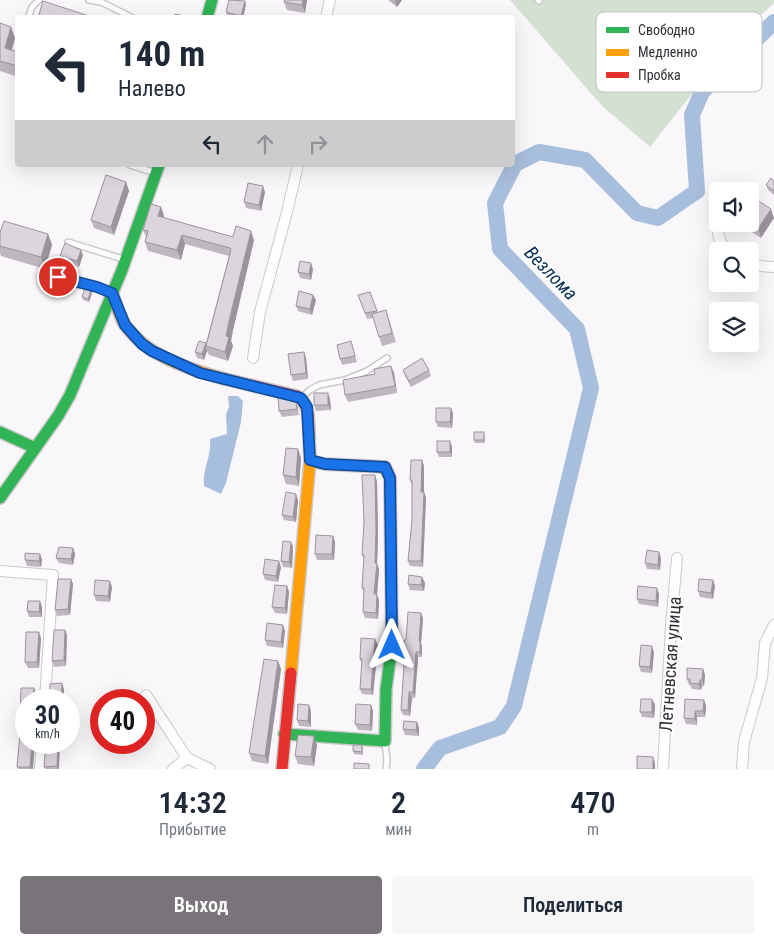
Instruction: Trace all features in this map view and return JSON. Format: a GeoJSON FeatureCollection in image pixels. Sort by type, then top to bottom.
{"type":"FeatureCollection","features":[{"type":"Feature","properties":{"kind":"street"},"geometry":{"type":"LineString","coordinates":[[208,15],[212,0]]}},
{"type":"Feature","properties":{"kind":"street"},"geometry":{"type":"LineString","coordinates":[[327,15],[330,0]]}},
{"type":"Feature","properties":{"kind":"street"},"geometry":{"type":"LineString","coordinates":[[253,358],[260,312],[298,167]]}},
{"type":"Feature","properties":{"kind":"street"},"geometry":{"type":"LineString","coordinates":[[0,498],[58,416],[70,395],[126,260],[158,169]]}},
{"type":"Feature","properties":{"kind":"street"},"geometry":{"type":"LineString","coordinates":[[759,266],[774,267]]}},
{"type":"Feature","properties":{"kind":"street"},"geometry":{"type":"LineString","coordinates":[[112,293],[125,325],[142,344],[152,351],[200,373],[301,398],[307,407],[310,460],[282,769]]}},
{"type":"Feature","properties":{"kind":"street"},"geometry":{"type":"LineString","coordinates":[[0,432],[35,448]]}},
{"type":"Feature","properties":{"kind":"street"},"geometry":{"type":"LineString","coordinates":[[284,734],[384,741],[386,689],[392,645],[390,478],[385,467],[325,464],[310,460]]}},
{"type":"Feature","properties":{"kind":"street","name":"Летневская улица"},"geometry":{"type":"LineString","coordinates":[[664,769],[671,626],[678,558]]}},
{"type":"Feature","properties":{"kind":"street"},"geometry":{"type":"LineString","coordinates":[[0,571],[54,575],[45,689]]}},
{"type":"Feature","properties":{"kind":"street"},"geometry":{"type":"LineString","coordinates":[[742,769],[744,742],[762,678],[765,643],[774,625]]}},
{"type":"Feature","properties":{"kind":"street"},"geometry":{"type":"LineString","coordinates":[[155,708],[187,758],[210,769]]}},
{"type":"Feature","properties":{"kind":"street"},"geometry":{"type":"LineString","coordinates":[[40,769],[41,754]]}},
{"type":"Feature","properties":{"kind":"street"},"geometry":{"type":"LineString","coordinates":[[173,769],[187,758]]}},
{"type":"Feature","properties":{"kind":"lane"},"geometry":{"type":"LineString","coordinates":[[29,15],[32,7],[39,0]]}},
{"type":"Feature","properties":{"kind":"lane"},"geometry":{"type":"LineString","coordinates":[[89,0],[101,2],[127,15]]}},
{"type":"Feature","properties":{"kind":"lane"},"geometry":{"type":"LineString","coordinates":[[144,167],[158,169]]}},
{"type":"Feature","properties":{"kind":"lane"},"geometry":{"type":"LineString","coordinates":[[68,242],[126,260]]}},
{"type":"Feature","properties":{"kind":"lane"},"geometry":{"type":"LineString","coordinates":[[58,277],[112,293]]}},
{"type":"Feature","properties":{"kind":"lane"},"geometry":{"type":"LineString","coordinates":[[301,398],[319,385],[345,380],[367,371],[387,358]]}},
{"type":"Feature","properties":{"kind":"lane"},"geometry":{"type":"LineString","coordinates":[[384,741],[387,760],[386,769]]}},
{"type":"Feature","properties":{"kind":"green space"},"geometry":{"type":"Polygon","coordinates":[[[510,0],[774,0],[774,3],[762,14],[762,12],[596,12],[596,92],[693,92],[650,147],[602,106],[510,0]]]}},
{"type":"Feature","properties":{"kind":"water"},"geometry":{"type":"Polygon","coordinates":[[[228,396],[238,396],[243,401],[241,422],[226,483],[221,494],[204,486],[204,474],[210,451],[210,439],[227,434],[226,414],[229,407],[228,396]]]}},
{"type":"Feature","properties":{"kind":"building"},"geometry":{"type":"Polygon","coordinates":[[[229,0],[245,1],[241,15],[226,12],[229,0]]]}},
{"type":"Feature","properties":{"kind":"building"},"geometry":{"type":"Polygon","coordinates":[[[285,0],[303,0],[302,5],[284,2],[285,0]]]}},
{"type":"Feature","properties":{"kind":"building"},"geometry":{"type":"Polygon","coordinates":[[[43,1],[86,15],[39,15],[43,1]]]}},
{"type":"Feature","properties":{"kind":"building"},"geometry":{"type":"Polygon","coordinates":[[[0,23],[11,27],[5,48],[15,51],[15,65],[0,61],[0,23]]]}},
{"type":"Feature","properties":{"kind":"building"},"geometry":{"type":"Polygon","coordinates":[[[106,175],[126,182],[111,227],[91,220],[106,175]]]}},
{"type":"Feature","properties":{"kind":"building"},"geometry":{"type":"Polygon","coordinates":[[[771,178],[774,181],[774,191],[766,185],[771,178]]]}},
{"type":"Feature","properties":{"kind":"building"},"geometry":{"type":"Polygon","coordinates":[[[248,183],[263,186],[259,205],[244,202],[248,183]]]}},
{"type":"Feature","properties":{"kind":"building"},"geometry":{"type":"Polygon","coordinates":[[[759,201],[771,209],[759,227],[759,201]]]}},
{"type":"Feature","properties":{"kind":"building"},"geometry":{"type":"Polygon","coordinates":[[[151,204],[161,207],[158,216],[233,237],[236,226],[251,231],[229,321],[226,336],[229,337],[225,352],[206,346],[230,248],[182,235],[177,250],[145,242],[148,231],[143,230],[151,204]]]}},
{"type":"Feature","properties":{"kind":"building"},"geometry":{"type":"Polygon","coordinates":[[[4,221],[48,234],[41,257],[0,246],[0,233],[4,221]]]}},
{"type":"Feature","properties":{"kind":"building"},"geometry":{"type":"Polygon","coordinates":[[[65,243],[81,250],[77,261],[60,256],[65,243]]]}},
{"type":"Feature","properties":{"kind":"building"},"geometry":{"type":"Polygon","coordinates":[[[300,261],[311,263],[309,274],[298,272],[300,261]]]}},
{"type":"Feature","properties":{"kind":"building"},"geometry":{"type":"Polygon","coordinates":[[[85,288],[91,290],[88,299],[82,297],[85,288]]]}},
{"type":"Feature","properties":{"kind":"building"},"geometry":{"type":"Polygon","coordinates":[[[299,291],[313,295],[310,309],[296,306],[299,291]]]}},
{"type":"Feature","properties":{"kind":"building"},"geometry":{"type":"Polygon","coordinates":[[[370,292],[377,311],[365,313],[358,295],[370,292]]]}},
{"type":"Feature","properties":{"kind":"building"},"geometry":{"type":"Polygon","coordinates":[[[386,310],[392,333],[379,337],[372,314],[386,310]]]}},
{"type":"Feature","properties":{"kind":"building"},"geometry":{"type":"Polygon","coordinates":[[[199,341],[206,343],[202,354],[195,352],[199,341]]]}},
{"type":"Feature","properties":{"kind":"building"},"geometry":{"type":"Polygon","coordinates":[[[351,341],[355,356],[340,359],[337,345],[351,341]]]}},
{"type":"Feature","properties":{"kind":"building"},"geometry":{"type":"Polygon","coordinates":[[[304,352],[306,373],[291,375],[288,354],[304,352]]]}},
{"type":"Feature","properties":{"kind":"building"},"geometry":{"type":"Polygon","coordinates":[[[422,358],[429,370],[409,381],[403,370],[422,358]]]}},
{"type":"Feature","properties":{"kind":"building"},"geometry":{"type":"Polygon","coordinates":[[[391,366],[395,386],[345,395],[343,380],[375,374],[374,369],[391,366]]]}},
{"type":"Feature","properties":{"kind":"building"},"geometry":{"type":"Polygon","coordinates":[[[314,393],[328,393],[328,405],[314,405],[314,393]]]}},
{"type":"Feature","properties":{"kind":"building"},"geometry":{"type":"Polygon","coordinates":[[[278,397],[291,398],[296,402],[297,409],[279,411],[278,397]]]}},
{"type":"Feature","properties":{"kind":"building"},"geometry":{"type":"Polygon","coordinates":[[[436,408],[451,408],[450,422],[436,422],[436,408]]]}},
{"type":"Feature","properties":{"kind":"building"},"geometry":{"type":"Polygon","coordinates":[[[474,432],[484,432],[484,440],[474,440],[474,432]]]}},
{"type":"Feature","properties":{"kind":"building"},"geometry":{"type":"Polygon","coordinates":[[[437,441],[450,441],[450,452],[437,452],[437,441]]]}},
{"type":"Feature","properties":{"kind":"building"},"geometry":{"type":"Polygon","coordinates":[[[286,448],[298,449],[296,477],[283,475],[286,448]]]}},
{"type":"Feature","properties":{"kind":"building"},"geometry":{"type":"Polygon","coordinates":[[[411,460],[422,460],[421,492],[424,492],[421,561],[408,561],[412,520],[411,460]]]}},
{"type":"Feature","properties":{"kind":"building"},"geometry":{"type":"Polygon","coordinates":[[[362,475],[375,475],[375,563],[377,563],[374,594],[377,594],[376,613],[363,612],[364,555],[362,555],[364,522],[362,475]]]}},
{"type":"Feature","properties":{"kind":"building"},"geometry":{"type":"Polygon","coordinates":[[[286,492],[296,494],[293,517],[282,515],[286,492]]]}},
{"type":"Feature","properties":{"kind":"building"},"geometry":{"type":"Polygon","coordinates":[[[316,535],[333,536],[332,554],[315,554],[316,535]]]}},
{"type":"Feature","properties":{"kind":"building"},"geometry":{"type":"Polygon","coordinates":[[[283,541],[291,542],[289,562],[281,561],[283,541]]]}},
{"type":"Feature","properties":{"kind":"building"},"geometry":{"type":"Polygon","coordinates":[[[59,547],[73,548],[71,559],[56,558],[59,547]]]}},
{"type":"Feature","properties":{"kind":"building"},"geometry":{"type":"Polygon","coordinates":[[[647,550],[659,552],[658,565],[645,563],[647,550]]]}},
{"type":"Feature","properties":{"kind":"building"},"geometry":{"type":"Polygon","coordinates":[[[25,553],[40,554],[39,561],[25,560],[25,553]]]}},
{"type":"Feature","properties":{"kind":"building"},"geometry":{"type":"Polygon","coordinates":[[[265,559],[279,561],[276,576],[263,574],[265,559]]]}},
{"type":"Feature","properties":{"kind":"building"},"geometry":{"type":"Polygon","coordinates":[[[409,575],[422,577],[421,585],[408,584],[409,575]]]}},
{"type":"Feature","properties":{"kind":"building"},"geometry":{"type":"Polygon","coordinates":[[[58,579],[71,579],[68,609],[55,610],[58,579]]]}},
{"type":"Feature","properties":{"kind":"building"},"geometry":{"type":"Polygon","coordinates":[[[699,579],[713,580],[711,593],[698,591],[699,579]]]}},
{"type":"Feature","properties":{"kind":"building"},"geometry":{"type":"Polygon","coordinates":[[[95,580],[110,581],[108,596],[94,595],[95,580]]]}},
{"type":"Feature","properties":{"kind":"building"},"geometry":{"type":"Polygon","coordinates":[[[275,585],[287,586],[285,608],[272,607],[275,585]]]}},
{"type":"Feature","properties":{"kind":"building"},"geometry":{"type":"Polygon","coordinates":[[[638,586],[657,588],[656,601],[637,599],[638,586]]]}},
{"type":"Feature","properties":{"kind":"building"},"geometry":{"type":"Polygon","coordinates":[[[28,601],[40,601],[39,612],[27,611],[28,601]]]}},
{"type":"Feature","properties":{"kind":"building"},"geometry":{"type":"Polygon","coordinates":[[[408,612],[421,613],[420,652],[416,652],[413,692],[409,692],[408,710],[401,710],[404,640],[406,640],[408,612]]]}},
{"type":"Feature","properties":{"kind":"building"},"geometry":{"type":"Polygon","coordinates":[[[267,623],[283,625],[281,642],[265,640],[267,623]]]}},
{"type":"Feature","properties":{"kind":"building"},"geometry":{"type":"Polygon","coordinates":[[[54,630],[65,630],[64,660],[52,661],[54,630]]]}},
{"type":"Feature","properties":{"kind":"building"},"geometry":{"type":"Polygon","coordinates":[[[26,632],[39,632],[37,662],[25,662],[26,632]]]}},
{"type":"Feature","properties":{"kind":"building"},"geometry":{"type":"Polygon","coordinates":[[[361,638],[375,639],[371,689],[360,689],[361,638]]]}},
{"type":"Feature","properties":{"kind":"building"},"geometry":{"type":"Polygon","coordinates":[[[641,645],[652,646],[650,667],[639,666],[641,645]]]}},
{"type":"Feature","properties":{"kind":"building"},"geometry":{"type":"Polygon","coordinates":[[[264,659],[278,661],[265,756],[249,753],[264,659]]]}},
{"type":"Feature","properties":{"kind":"building"},"geometry":{"type":"Polygon","coordinates":[[[687,668],[703,669],[702,680],[700,680],[699,684],[690,683],[690,679],[687,679],[687,668]]]}},
{"type":"Feature","properties":{"kind":"building"},"geometry":{"type":"Polygon","coordinates":[[[62,683],[62,689],[50,689],[50,684],[62,683]]]}},
{"type":"Feature","properties":{"kind":"building"},"geometry":{"type":"Polygon","coordinates":[[[641,699],[652,699],[652,712],[640,712],[641,699]]]}},
{"type":"Feature","properties":{"kind":"building"},"geometry":{"type":"Polygon","coordinates":[[[685,699],[704,700],[703,711],[695,711],[695,719],[684,718],[685,699]]]}},
{"type":"Feature","properties":{"kind":"building"},"geometry":{"type":"Polygon","coordinates":[[[298,704],[309,705],[308,721],[297,720],[298,704]]]}},
{"type":"Feature","properties":{"kind":"building"},"geometry":{"type":"Polygon","coordinates":[[[356,704],[371,705],[370,725],[355,724],[356,704]]]}},
{"type":"Feature","properties":{"kind":"building"},"geometry":{"type":"Polygon","coordinates":[[[404,721],[417,722],[416,730],[403,729],[404,721]]]}},
{"type":"Feature","properties":{"kind":"building"},"geometry":{"type":"Polygon","coordinates":[[[298,735],[314,736],[311,757],[295,756],[298,735]]]}},
{"type":"Feature","properties":{"kind":"building"},"geometry":{"type":"Polygon","coordinates":[[[353,745],[362,745],[362,752],[353,751],[353,745]]]}},
{"type":"Feature","properties":{"kind":"building"},"geometry":{"type":"Polygon","coordinates":[[[18,754],[31,754],[30,767],[17,767],[18,754]]]}},
{"type":"Feature","properties":{"kind":"building"},"geometry":{"type":"Polygon","coordinates":[[[45,754],[58,754],[57,766],[44,767],[45,754]]]}},
{"type":"Feature","properties":{"kind":"building"},"geometry":{"type":"Polygon","coordinates":[[[637,756],[653,757],[653,769],[637,769],[637,756]]]}},
{"type":"Feature","properties":{"kind":"building"},"geometry":{"type":"Polygon","coordinates":[[[354,763],[369,764],[369,769],[354,769],[354,763]]]}},
{"type":"Feature","properties":{"kind":"waterway","name":"Везлома"},"geometry":{"type":"LineString","coordinates":[[762,34],[774,22]]}},
{"type":"Feature","properties":{"kind":"waterway","name":"Везлома"},"geometry":{"type":"LineString","coordinates":[[515,164],[539,152],[585,160],[637,213],[658,218],[697,191],[692,115],[702,92]]}},
{"type":"Feature","properties":{"kind":"waterway","name":"Везлома"},"geometry":{"type":"LineString","coordinates":[[424,769],[440,748],[500,727],[514,706],[591,388],[577,329],[500,249],[495,203],[513,167]]}},
{"type":"Feature","properties":{"kind":"traffic: fast"},"geometry":{"type":"LineString","coordinates":[[208,15],[212,0]]}},
{"type":"Feature","properties":{"kind":"traffic: fast"},"geometry":{"type":"LineString","coordinates":[[0,498],[58,416],[70,395],[122,270],[158,167]]}},
{"type":"Feature","properties":{"kind":"traffic: fast"},"geometry":{"type":"LineString","coordinates":[[0,432],[35,448]]}},
{"type":"Feature","properties":{"kind":"traffic: fast"},"geometry":{"type":"LineString","coordinates":[[284,734],[385,741],[386,689],[392,645],[390,478],[385,467],[325,464],[310,461]]}},
{"type":"Feature","properties":{"kind":"traffic: slow"},"geometry":{"type":"LineString","coordinates":[[112,293],[125,325],[145,346],[157,354],[184,366],[225,379]]}},
{"type":"Feature","properties":{"kind":"traffic: slow"},"geometry":{"type":"LineString","coordinates":[[291,673],[310,461],[309,435]]}},
{"type":"Feature","properties":{"kind":"traffic: jam"},"geometry":{"type":"LineString","coordinates":[[225,379],[297,396],[307,409],[309,435]]}},
{"type":"Feature","properties":{"kind":"traffic: jam"},"geometry":{"type":"LineString","coordinates":[[282,769],[291,673]]}},
{"type":"Feature","properties":{"kind":"route"},"geometry":{"type":"LineString","coordinates":[[58,277],[112,293],[125,325],[142,344],[152,351],[200,373],[301,398],[307,407],[310,460],[325,464],[385,467],[390,478],[392,645]]}}]}
